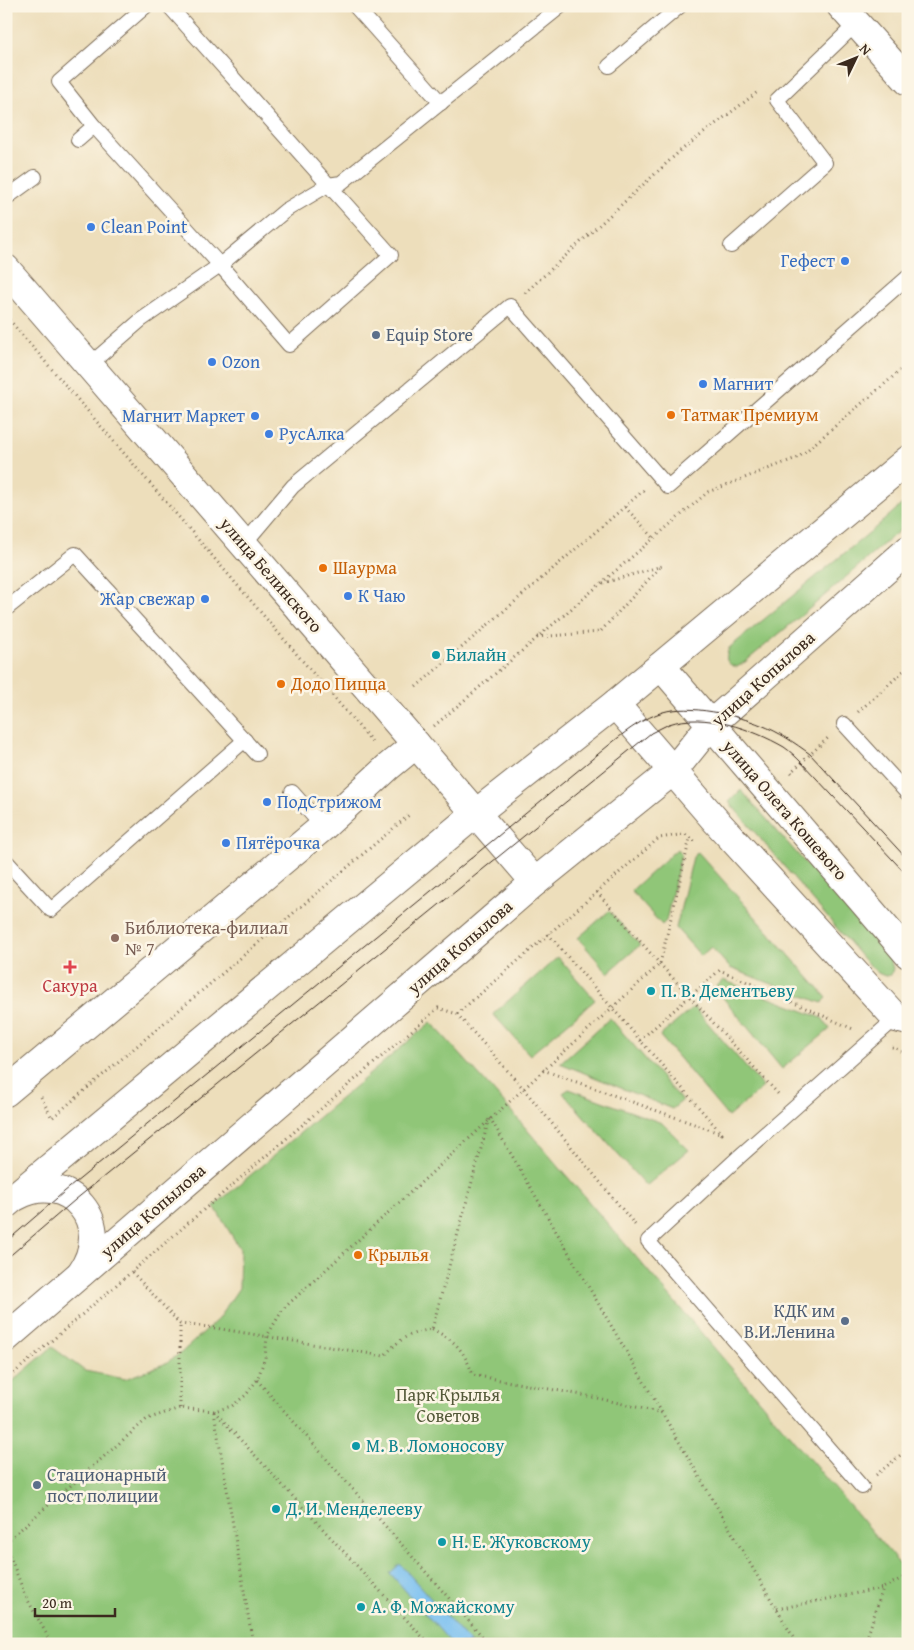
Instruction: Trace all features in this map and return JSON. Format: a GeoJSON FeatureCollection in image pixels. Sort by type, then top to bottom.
{"type":"FeatureCollection","features":[{"type":"Feature","properties":{"kind":"main road"},"geometry":{"type":"LineString","coordinates":[[849,15],[908,80]]}},
{"type":"Feature","properties":{"kind":"main road","name":"улица Белинского"},"geometry":{"type":"LineString","coordinates":[[6,269],[535,882]]}},
{"type":"Feature","properties":{"kind":"main road"},"geometry":{"type":"LineString","coordinates":[[9,1202],[475,814],[662,666],[908,460]]}},
{"type":"Feature","properties":{"kind":"main road","name":"улица Копылова"},"geometry":{"type":"LineString","coordinates":[[6,1338],[535,882],[674,770],[710,724],[908,550]]}},
{"type":"Feature","properties":{"kind":"main road","name":"улица Олега Кошевого"},"geometry":{"type":"LineString","coordinates":[[662,666],[908,954]]}},
{"type":"Feature","properties":{"kind":"main road"},"geometry":{"type":"LineString","coordinates":[[615,704],[674,770],[716,821],[902,1019]]}},
{"type":"Feature","properties":{"kind":"main road"},"geometry":{"type":"LineString","coordinates":[[6,1092],[323,827],[416,744]]}},
{"type":"Feature","properties":{"kind":"main road"},"geometry":{"type":"LineString","coordinates":[[9,1202],[27,1191],[44,1188],[64,1192],[87,1212],[93,1229],[94,1246],[88,1262],[78,1276]]}},
{"type":"Feature","properties":{"kind":"lane"},"geometry":{"type":"LineString","coordinates":[[146,6],[59,82],[94,126],[289,345],[392,255],[328,186],[169,6]]}},
{"type":"Feature","properties":{"kind":"lane"},"geometry":{"type":"LineString","coordinates":[[355,6],[441,103]]}},
{"type":"Feature","properties":{"kind":"lane"},"geometry":{"type":"LineString","coordinates":[[89,365],[141,320],[220,266],[286,210],[328,186],[342,183],[561,6]]}},
{"type":"Feature","properties":{"kind":"lane"},"geometry":{"type":"LineString","coordinates":[[609,66],[680,6]]}},
{"type":"Feature","properties":{"kind":"lane"},"geometry":{"type":"LineString","coordinates":[[731,246],[825,163],[777,100],[849,15]]}},
{"type":"Feature","properties":{"kind":"lane"},"geometry":{"type":"LineString","coordinates":[[78,140],[94,126]]}},
{"type":"Feature","properties":{"kind":"lane"},"geometry":{"type":"LineString","coordinates":[[6,198],[35,176]]}},
{"type":"Feature","properties":{"kind":"lane"},"geometry":{"type":"LineString","coordinates":[[244,544],[293,486],[510,306],[668,487],[908,278]]}},
{"type":"Feature","properties":{"kind":"lane"},"geometry":{"type":"LineString","coordinates":[[6,609],[75,554],[257,754]]}},
{"type":"Feature","properties":{"kind":"lane"},"geometry":{"type":"LineString","coordinates":[[844,724],[908,794]]}},
{"type":"Feature","properties":{"kind":"lane"},"geometry":{"type":"LineString","coordinates":[[6,861],[51,910],[245,740]]}},
{"type":"Feature","properties":{"kind":"lane"},"geometry":{"type":"LineString","coordinates":[[292,792],[323,827]]}},
{"type":"Feature","properties":{"kind":"lane"},"geometry":{"type":"LineString","coordinates":[[862,1487],[648,1241],[874,1038],[902,1019]]}},
{"type":"Feature","properties":{"kind":"path"},"geometry":{"type":"LineString","coordinates":[[510,306],[680,151],[767,85]]}},
{"type":"Feature","properties":{"kind":"path"},"geometry":{"type":"LineString","coordinates":[[6,316],[374,744]]}},
{"type":"Feature","properties":{"kind":"path"},"geometry":{"type":"LineString","coordinates":[[416,744],[443,717],[708,492],[799,457],[908,364]]}},
{"type":"Feature","properties":{"kind":"path"},"geometry":{"type":"LineString","coordinates":[[625,506],[654,538]]}},
{"type":"Feature","properties":{"kind":"path"},"geometry":{"type":"LineString","coordinates":[[537,637],[600,632],[662,566],[600,584]]}},
{"type":"Feature","properties":{"kind":"path"},"geometry":{"type":"LineString","coordinates":[[29,1073],[52,1118],[410,815]]}},
{"type":"Feature","properties":{"kind":"path"},"geometry":{"type":"LineString","coordinates":[[457,1014],[659,838],[684,834],[698,843]]}},
{"type":"Feature","properties":{"kind":"path"},"geometry":{"type":"LineString","coordinates":[[52,1644],[24,1595],[6,1544],[147,1419],[180,1408],[214,1411],[232,1406],[246,1395],[257,1380],[265,1358],[267,1336],[283,1309],[660,964],[690,838]]}},
{"type":"Feature","properties":{"kind":"path"},"geometry":{"type":"LineString","coordinates":[[597,892],[793,1110]]}},
{"type":"Feature","properties":{"kind":"path"},"geometry":{"type":"LineString","coordinates":[[543,1070],[722,1134],[548,934]]}},
{"type":"Feature","properties":{"kind":"path"},"geometry":{"type":"LineString","coordinates":[[640,1040],[720,970],[874,1038]]}},
{"type":"Feature","properties":{"kind":"path"},"geometry":{"type":"LineString","coordinates":[[6,1380],[438,1008],[457,1014],[523,1088],[648,1241]]}},
{"type":"Feature","properties":{"kind":"path"},"geometry":{"type":"LineString","coordinates":[[432,1328],[490,1118]]}},
{"type":"Feature","properties":{"kind":"path"},"geometry":{"type":"LineString","coordinates":[[490,1118],[796,1644]]}},
{"type":"Feature","properties":{"kind":"path"},"geometry":{"type":"LineString","coordinates":[[132,1272],[180,1324],[267,1336],[384,1356],[396,1343],[412,1333],[432,1328],[452,1340],[466,1356],[473,1375],[594,1397],[662,1413]]}},
{"type":"Feature","properties":{"kind":"path"},"geometry":{"type":"LineString","coordinates":[[180,1324],[180,1408]]}},
{"type":"Feature","properties":{"kind":"path"},"geometry":{"type":"LineString","coordinates":[[257,1380],[489,1644]]}},
{"type":"Feature","properties":{"kind":"path"},"geometry":{"type":"LineString","coordinates":[[214,1411],[253,1644]]}},
{"type":"Feature","properties":{"kind":"path"},"geometry":{"type":"LineString","coordinates":[[214,1411],[429,1644]]}},
{"type":"Feature","properties":{"kind":"path"},"geometry":{"type":"LineString","coordinates":[[862,1487],[908,1449]]}},
{"type":"Feature","properties":{"kind":"path"},"geometry":{"type":"LineString","coordinates":[[777,1609],[883,1588],[908,1575]]}},
{"type":"Feature","properties":{"kind":"path"},"geometry":{"type":"LineString","coordinates":[[865,1644],[883,1588]]}},
{"type":"Feature","properties":{"kind":"green space"},"geometry":{"type":"Polygon","coordinates":[[[908,499],[908,523],[745,662],[737,667],[728,662],[729,648],[908,499]]]}},
{"type":"Feature","properties":{"kind":"green space"},"geometry":{"type":"Polygon","coordinates":[[[741,790],[890,959],[893,968],[891,975],[885,976],[878,973],[864,960],[729,802],[741,790]]]}},
{"type":"Feature","properties":{"kind":"green space"},"geometry":{"type":"Polygon","coordinates":[[[677,849],[681,854],[666,921],[662,925],[631,891],[677,849]]]}},
{"type":"Feature","properties":{"kind":"green space"},"geometry":{"type":"Polygon","coordinates":[[[698,852],[827,998],[822,1003],[730,968],[711,947],[701,956],[676,928],[693,857],[698,852]]]}},
{"type":"Feature","properties":{"kind":"green space"},"geometry":{"type":"Polygon","coordinates":[[[609,911],[640,945],[608,973],[578,938],[609,911]]]}},
{"type":"Feature","properties":{"kind":"green space"},"geometry":{"type":"Polygon","coordinates":[[[558,957],[595,1000],[530,1055],[493,1014],[558,957]]]}},
{"type":"Feature","properties":{"kind":"green space"},"geometry":{"type":"Polygon","coordinates":[[[723,980],[822,1018],[830,1029],[782,1069],[715,988],[723,980]]]}},
{"type":"Feature","properties":{"kind":"green space"},"geometry":{"type":"Polygon","coordinates":[[[694,1007],[763,1087],[728,1117],[660,1036],[694,1007]]]}},
{"type":"Feature","properties":{"kind":"green space"},"geometry":{"type":"Polygon","coordinates":[[[610,1018],[682,1101],[672,1109],[560,1063],[610,1018]]]}},
{"type":"Feature","properties":{"kind":"green space","name":"Парк Крылья Советов"},"geometry":{"type":"Polygon","coordinates":[[[431,1022],[505,1104],[908,1574],[908,1644],[6,1644],[6,1387],[52,1347],[85,1371],[125,1379],[164,1364],[181,1353],[218,1319],[239,1288],[240,1249],[214,1206],[431,1022]]]}},
{"type":"Feature","properties":{"kind":"green space"},"geometry":{"type":"Polygon","coordinates":[[[569,1089],[662,1123],[689,1150],[646,1186],[563,1093],[569,1089]]]}},
{"type":"Feature","properties":{"kind":"water"},"geometry":{"type":"Polygon","coordinates":[[[400,1564],[471,1644],[452,1644],[390,1573],[400,1564]]]}},
{"type":"Feature","properties":{"kind":"tram line"},"geometry":{"type":"LineString","coordinates":[[6,1242],[64,1192],[625,732],[656,714],[685,709],[726,714],[751,721],[780,734],[810,754],[908,860]]}},
{"type":"Feature","properties":{"kind":"tram line"},"geometry":{"type":"LineString","coordinates":[[6,1259],[75,1200],[651,733],[669,724],[697,720],[713,721],[758,734],[784,747],[801,762],[908,876]]}},
{"type":"Feature","properties":{"kind":"place","name":"Clean Point"},"geometry":{"type":"Point","coordinates":[91,227]}},
{"type":"Feature","properties":{"kind":"place","name":"Гефест"},"geometry":{"type":"Point","coordinates":[845,261]}},
{"type":"Feature","properties":{"kind":"place","name":"Equip Store"},"geometry":{"type":"Point","coordinates":[376,335]}},
{"type":"Feature","properties":{"kind":"place","name":"Ozon"},"geometry":{"type":"Point","coordinates":[212,362]}},
{"type":"Feature","properties":{"kind":"place","name":"Магнит"},"geometry":{"type":"Point","coordinates":[703,384]}},
{"type":"Feature","properties":{"kind":"place","name":"Татмак Премиум"},"geometry":{"type":"Point","coordinates":[671,415]}},
{"type":"Feature","properties":{"kind":"place","name":"Магнит Маркет"},"geometry":{"type":"Point","coordinates":[255,416]}},
{"type":"Feature","properties":{"kind":"place","name":"РусАлка"},"geometry":{"type":"Point","coordinates":[269,434]}},
{"type":"Feature","properties":{"kind":"place","name":"Шаурма"},"geometry":{"type":"Point","coordinates":[323,568]}},
{"type":"Feature","properties":{"kind":"place","name":"К Чаю"},"geometry":{"type":"Point","coordinates":[348,596]}},
{"type":"Feature","properties":{"kind":"place","name":"Жар свежар"},"geometry":{"type":"Point","coordinates":[205,599]}},
{"type":"Feature","properties":{"kind":"place","name":"Билайн"},"geometry":{"type":"Point","coordinates":[436,655]}},
{"type":"Feature","properties":{"kind":"place","name":"Додо Пицца"},"geometry":{"type":"Point","coordinates":[281,684]}},
{"type":"Feature","properties":{"kind":"place","name":"ПодСтрижом"},"geometry":{"type":"Point","coordinates":[267,802]}},
{"type":"Feature","properties":{"kind":"place","name":"Пятёрочка"},"geometry":{"type":"Point","coordinates":[226,843]}},
{"type":"Feature","properties":{"kind":"place","name":"Библиотека-филиал № 7"},"geometry":{"type":"Point","coordinates":[115,938]}},
{"type":"Feature","properties":{"kind":"place","name":"Сакура"},"geometry":{"type":"Point","coordinates":[70,967]}},
{"type":"Feature","properties":{"kind":"place","name":"П. В. Дементьеву"},"geometry":{"type":"Point","coordinates":[651,991]}},
{"type":"Feature","properties":{"kind":"place","name":"Крылья"},"geometry":{"type":"Point","coordinates":[358,1255]}},
{"type":"Feature","properties":{"kind":"place","name":"КДК им В.И.Ленина"},"geometry":{"type":"Point","coordinates":[845,1321]}},
{"type":"Feature","properties":{"kind":"place","name":"М. В. Ломоносову"},"geometry":{"type":"Point","coordinates":[356,1446]}},
{"type":"Feature","properties":{"kind":"place","name":"Стационарный пост полиции"},"geometry":{"type":"Point","coordinates":[37,1485]}},
{"type":"Feature","properties":{"kind":"place","name":"Д. И. Менделееву"},"geometry":{"type":"Point","coordinates":[276,1509]}},
{"type":"Feature","properties":{"kind":"place","name":"Н. Е. Жуковскому"},"geometry":{"type":"Point","coordinates":[442,1542]}},
{"type":"Feature","properties":{"kind":"place","name":"А. Ф. Можайскому"},"geometry":{"type":"Point","coordinates":[361,1607]}}]}
